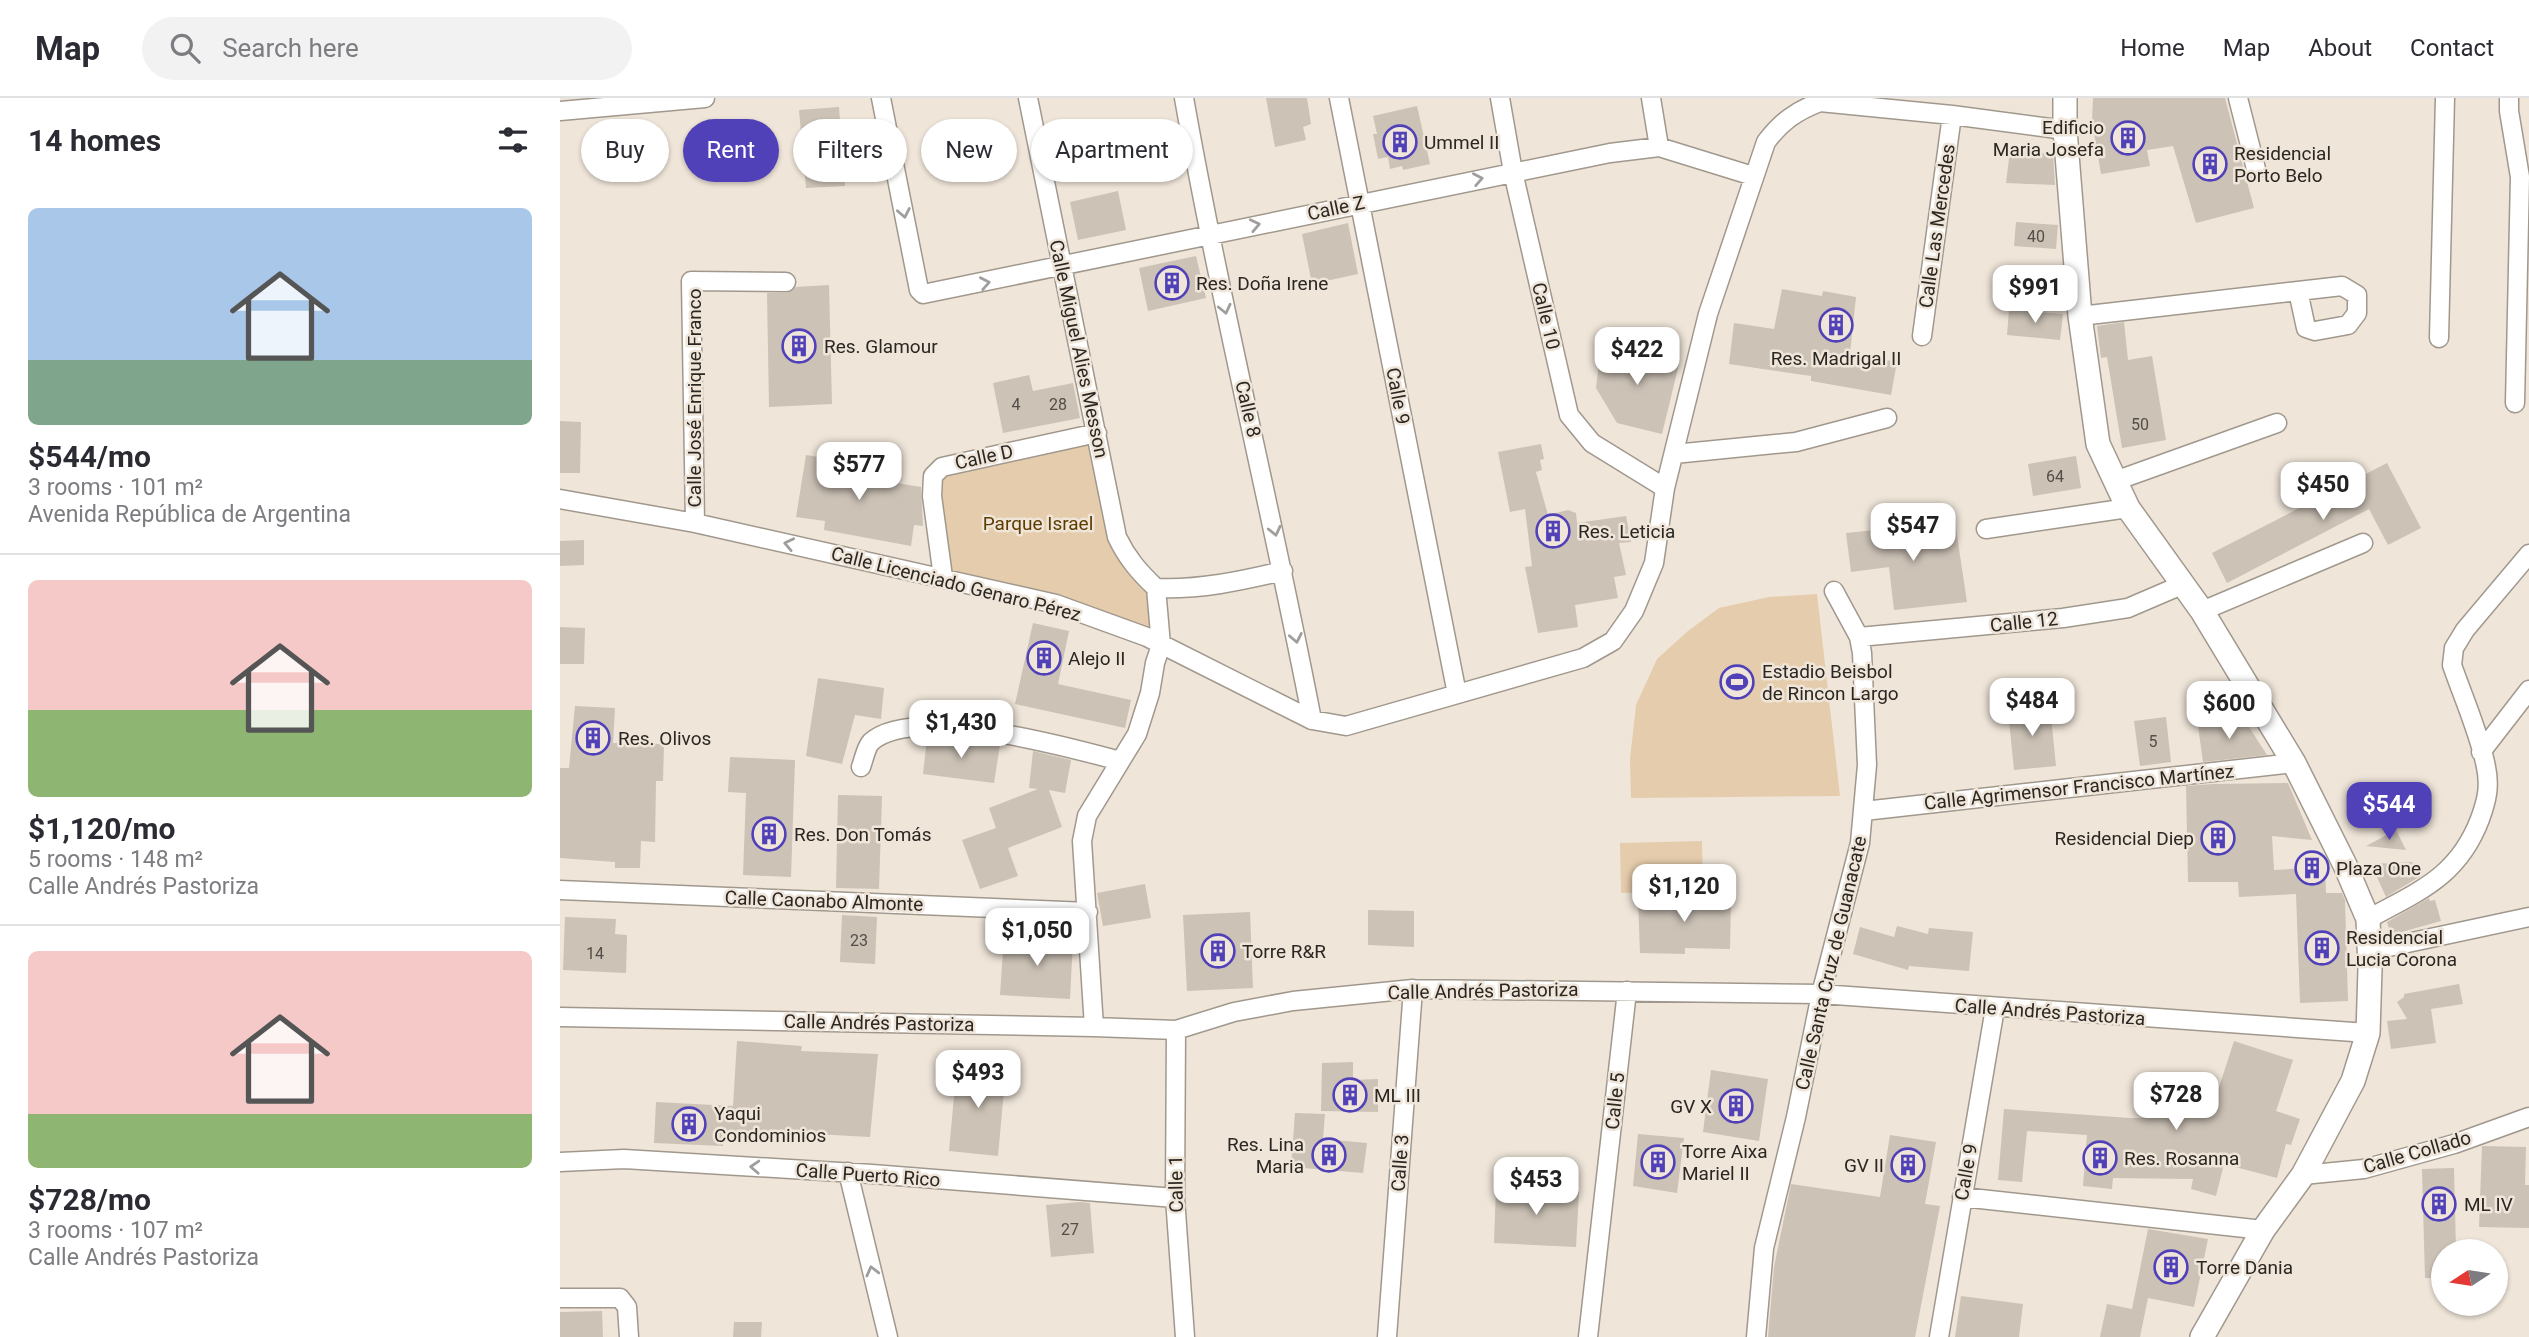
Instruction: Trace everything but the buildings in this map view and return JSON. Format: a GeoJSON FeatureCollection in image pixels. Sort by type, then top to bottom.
{"type":"FeatureCollection","features":[{"type":"Feature","properties":{"kind":"main road"},"geometry":{"type":"LineString","coordinates":[[2065,98],[2065,130],[2080,316],[2098,444],[2128,508],[2202,611],[2294,763],[2345,865],[2368,919],[2368,1033],[2353,1081],[2303,1175],[2263,1230],[2202,1337]]}},
{"type":"Feature","properties":{"kind":"street"},"geometry":{"type":"LineString","coordinates":[[560,111],[705,98]]}},
{"type":"Feature","properties":{"kind":"street","name":"Calle Z"},"geometry":{"type":"LineString","coordinates":[[881,98],[919,290],[929,294],[1610,153],[1659,147],[1754,176]]}},
{"type":"Feature","properties":{"kind":"street","name":"Calle Miguel Alies Messon"},"geometry":{"type":"LineString","coordinates":[[1028,98],[1117,537],[1126,556],[1156,588]]}},
{"type":"Feature","properties":{"kind":"street","name":"Calle 8"},"geometry":{"type":"LineString","coordinates":[[1184,98],[1209,235],[1283,571],[1312,720]]}},
{"type":"Feature","properties":{"kind":"street","name":"Calle 9"},"geometry":{"type":"LineString","coordinates":[[1339,98],[1457,694]]}},
{"type":"Feature","properties":{"kind":"street","name":"Calle 10"},"geometry":{"type":"LineString","coordinates":[[1500,98],[1513,172],[1569,415],[1592,443],[1665,488]]}},
{"type":"Feature","properties":{"kind":"street"},"geometry":{"type":"LineString","coordinates":[[1651,98],[1659,147]]}},
{"type":"Feature","properties":{"kind":"street"},"geometry":{"type":"LineString","coordinates":[[2238,98],[2256,169]]}},
{"type":"Feature","properties":{"kind":"street"},"geometry":{"type":"LineString","coordinates":[[2438,338],[2445,98]]}},
{"type":"Feature","properties":{"kind":"street"},"geometry":{"type":"LineString","coordinates":[[2509,98],[2520,177],[2515,403]]}},
{"type":"Feature","properties":{"kind":"street","name":"Calle Licenciado Genaro Pérez"},"geometry":{"type":"LineString","coordinates":[[560,499],[695,523],[1056,604],[1147,637],[1312,720],[1346,726],[1583,658],[1613,641],[1634,611],[1654,564],[1665,488],[1708,314],[1766,142],[1781,122],[1820,100],[2065,130]]}},
{"type":"Feature","properties":{"kind":"street","name":"Calle Las Mercedes"},"geometry":{"type":"LineString","coordinates":[[1922,336],[1952,115]]}},
{"type":"Feature","properties":{"kind":"street","name":"Calle José Enrique Franco"},"geometry":{"type":"LineString","coordinates":[[695,523],[691,281],[786,282]]}},
{"type":"Feature","properties":{"kind":"street"},"geometry":{"type":"LineString","coordinates":[[2080,316],[2298,291]]}},
{"type":"Feature","properties":{"kind":"street"},"geometry":{"type":"LineString","coordinates":[[1674,454],[1796,442],[1887,418]]}},
{"type":"Feature","properties":{"kind":"street"},"geometry":{"type":"LineString","coordinates":[[2115,481],[2277,422]]}},
{"type":"Feature","properties":{"kind":"street","name":"Calle D"},"geometry":{"type":"LineString","coordinates":[[943,578],[932,496],[933,476],[942,467],[1097,433]]}},
{"type":"Feature","properties":{"kind":"street"},"geometry":{"type":"LineString","coordinates":[[1986,529],[2128,508]]}},
{"type":"Feature","properties":{"kind":"street"},"geometry":{"type":"LineString","coordinates":[[2202,611],[2362,543]]}},
{"type":"Feature","properties":{"kind":"street"},"geometry":{"type":"LineString","coordinates":[[2368,919],[2429,886],[2456,862],[2473,836],[2489,796],[2486,766],[2452,665],[2454,648],[2465,630],[2529,554]]}},
{"type":"Feature","properties":{"kind":"street"},"geometry":{"type":"LineString","coordinates":[[1094,1027],[1082,841],[1087,816],[1137,734],[1161,645],[1156,588],[1181,589],[1241,581],[1283,571]]}},
{"type":"Feature","properties":{"kind":"street","name":"Calle 12"},"geometry":{"type":"LineString","coordinates":[[1859,637],[2063,618],[2128,608],[2184,584]]}},
{"type":"Feature","properties":{"kind":"street","name":"Calle Santa Cruz de Guanacate"},"geometry":{"type":"LineString","coordinates":[[1756,1337],[1764,1248],[1796,1117],[1821,995],[1860,843],[1864,811],[1866,752],[1862,653],[1859,637],[1834,591]]}},
{"type":"Feature","properties":{"kind":"street"},"geometry":{"type":"LineString","coordinates":[[2482,752],[2529,690]]}},
{"type":"Feature","properties":{"kind":"street"},"geometry":{"type":"LineString","coordinates":[[861,766],[869,743],[892,729],[968,728],[1047,741],[1120,761]]}},
{"type":"Feature","properties":{"kind":"street","name":"Calle Agrimensor Francisco Martínez"},"geometry":{"type":"LineString","coordinates":[[1864,811],[2294,763]]}},
{"type":"Feature","properties":{"kind":"street","name":"Calle Caonabo Almonte"},"geometry":{"type":"LineString","coordinates":[[560,890],[1088,912]]}},
{"type":"Feature","properties":{"kind":"street"},"geometry":{"type":"LineString","coordinates":[[2370,951],[2529,917]]}},
{"type":"Feature","properties":{"kind":"street","name":"Calle Andrés Pastoriza"},"geometry":{"type":"LineString","coordinates":[[560,1017],[1176,1030],[1234,1012],[1293,1001],[1413,989],[1821,995],[2368,1033]]}},
{"type":"Feature","properties":{"kind":"street","name":"Calle 3"},"geometry":{"type":"LineString","coordinates":[[1387,1337],[1413,989]]}},
{"type":"Feature","properties":{"kind":"street","name":"Calle 5"},"geometry":{"type":"LineString","coordinates":[[1588,1337],[1627,991]]}},
{"type":"Feature","properties":{"kind":"street","name":"Calle 9"},"geometry":{"type":"LineString","coordinates":[[1939,1337],[1994,1008]]}},
{"type":"Feature","properties":{"kind":"street","name":"Calle 1"},"geometry":{"type":"LineString","coordinates":[[1176,1030],[1175,1198],[1185,1337]]}},
{"type":"Feature","properties":{"kind":"street","name":"Calle Collado"},"geometry":{"type":"LineString","coordinates":[[2303,1175],[2364,1169],[2454,1144],[2529,1118]]}},
{"type":"Feature","properties":{"kind":"street","name":"Calle Puerto Rico"},"geometry":{"type":"LineString","coordinates":[[560,1162],[624,1159],[848,1172],[1175,1198]]}},
{"type":"Feature","properties":{"kind":"street"},"geometry":{"type":"LineString","coordinates":[[848,1172],[888,1337]]}},
{"type":"Feature","properties":{"kind":"street"},"geometry":{"type":"LineString","coordinates":[[1962,1197],[2263,1230]]}},
{"type":"Feature","properties":{"kind":"street"},"geometry":{"type":"LineString","coordinates":[[560,1298],[620,1298],[627,1307],[629,1337]]}},
{"type":"Feature","properties":{"kind":"green space","name":"Parque Israel"},"geometry":{"type":"Polygon","coordinates":[[[1097,433],[1117,537],[1156,588],[1161,645],[943,577],[938,539],[942,467],[1097,433]]]}},
{"type":"Feature","properties":{"kind":"green space","name":"Estadio Beisbol de Rincon Largo"},"geometry":{"type":"Polygon","coordinates":[[[1817,594],[1840,796],[1631,798],[1630,759],[1636,705],[1657,659],[1719,608],[1769,597],[1817,594]]]}},
{"type":"Feature","properties":{"kind":"green space"},"geometry":{"type":"Polygon","coordinates":[[[1702,841],[1703,891],[1621,893],[1620,843],[1702,841]]]}},
{"type":"Feature","properties":{"kind":"place","name":"Edificio Maria Josefa"},"geometry":{"type":"Point","coordinates":[2128,138]}},
{"type":"Feature","properties":{"kind":"place","name":"Ummel II"},"geometry":{"type":"Point","coordinates":[1400,142]}},
{"type":"Feature","properties":{"kind":"place","name":"Residencial Porto Belo"},"geometry":{"type":"Point","coordinates":[2210,164]}},
{"type":"Feature","properties":{"kind":"place","name":"Res. Doña Irene"},"geometry":{"type":"Point","coordinates":[1172,283]}},
{"type":"Feature","properties":{"kind":"place","name":"Res. Madrigal II"},"geometry":{"type":"Point","coordinates":[1836,325]}},
{"type":"Feature","properties":{"kind":"place","name":"Res. Glamour"},"geometry":{"type":"Point","coordinates":[799,346]}},
{"type":"Feature","properties":{"kind":"place","name":"Res. Leticia"},"geometry":{"type":"Point","coordinates":[1553,531]}},
{"type":"Feature","properties":{"kind":"place","name":"Alejo II"},"geometry":{"type":"Point","coordinates":[1044,658]}},
{"type":"Feature","properties":{"kind":"place","name":"Estadio Beisbol de Rincon Largo"},"geometry":{"type":"Point","coordinates":[1737,682]}},
{"type":"Feature","properties":{"kind":"place","name":"Res. Olivos"},"geometry":{"type":"Point","coordinates":[593,738]}},
{"type":"Feature","properties":{"kind":"place","name":"Res. Don Tomás"},"geometry":{"type":"Point","coordinates":[769,834]}},
{"type":"Feature","properties":{"kind":"place","name":"Residencial Diep"},"geometry":{"type":"Point","coordinates":[2218,838]}},
{"type":"Feature","properties":{"kind":"place","name":"Plaza One"},"geometry":{"type":"Point","coordinates":[2312,868]}},
{"type":"Feature","properties":{"kind":"place","name":"Residencial Lucia Corona"},"geometry":{"type":"Point","coordinates":[2322,948]}},
{"type":"Feature","properties":{"kind":"place","name":"Torre R&R"},"geometry":{"type":"Point","coordinates":[1218,951]}},
{"type":"Feature","properties":{"kind":"place","name":"ML III"},"geometry":{"type":"Point","coordinates":[1350,1095]}},
{"type":"Feature","properties":{"kind":"place","name":"GV X"},"geometry":{"type":"Point","coordinates":[1736,1106]}},
{"type":"Feature","properties":{"kind":"place","name":"Yaqui Condominios"},"geometry":{"type":"Point","coordinates":[689,1124]}},
{"type":"Feature","properties":{"kind":"place","name":"Res. Lina Maria"},"geometry":{"type":"Point","coordinates":[1329,1155]}},
{"type":"Feature","properties":{"kind":"place","name":"Res. Rosanna"},"geometry":{"type":"Point","coordinates":[2100,1158]}},
{"type":"Feature","properties":{"kind":"place","name":"Torre Aixa Mariel II"},"geometry":{"type":"Point","coordinates":[1658,1162]}},
{"type":"Feature","properties":{"kind":"place","name":"GV II"},"geometry":{"type":"Point","coordinates":[1908,1165]}},
{"type":"Feature","properties":{"kind":"place","name":"ML IV"},"geometry":{"type":"Point","coordinates":[2439,1204]}},
{"type":"Feature","properties":{"kind":"place","name":"Torre Dania"},"geometry":{"type":"Point","coordinates":[2171,1267]}}]}
